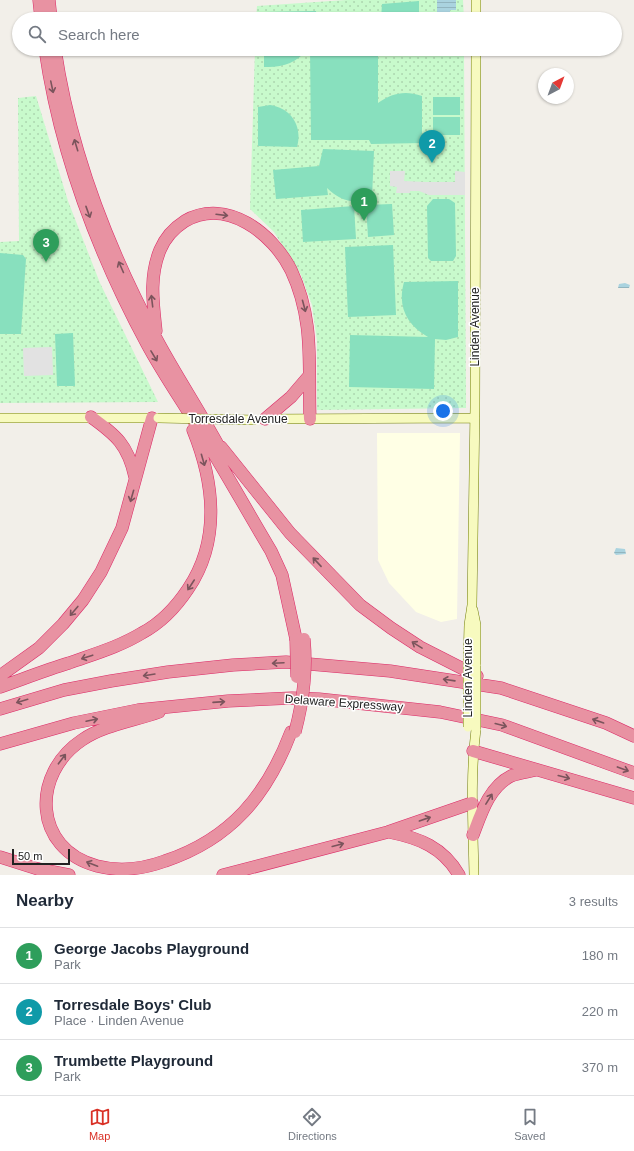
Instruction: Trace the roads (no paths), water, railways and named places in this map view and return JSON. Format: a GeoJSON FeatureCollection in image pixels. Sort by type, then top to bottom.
{"type":"FeatureCollection","features":[{"type":"Feature","properties":{"kind":"highway"},"geometry":{"type":"LineString","coordinates":[[39,0],[40,12]]}},
{"type":"Feature","properties":{"kind":"highway"},"geometry":{"type":"LineString","coordinates":[[49,0],[50,12]]}},
{"type":"Feature","properties":{"kind":"highway"},"geometry":{"type":"LineString","coordinates":[[46,56],[64,140],[91,220],[133,316],[172,385],[271,551],[282,575],[306,658],[303,692],[287,757],[276,780],[260,803],[240,825],[196,856],[172,866],[137,875]]}},
{"type":"Feature","properties":{"kind":"highway"},"geometry":{"type":"LineString","coordinates":[[56,56],[67,110],[90,190],[119,262],[157,340],[215,438],[271,538],[286,570],[302,625],[300,639]]}},
{"type":"Feature","properties":{"kind":"highway"},"geometry":{"type":"LineString","coordinates":[[157,340],[151,292],[153,275],[160,249],[170,233],[189,219],[204,214],[225,214],[244,221],[261,232],[276,248],[290,269],[300,294],[308,322],[310,348],[310,419]]}},
{"type":"Feature","properties":{"kind":"highway"},"geometry":{"type":"LineString","coordinates":[[260,419],[291,397],[309,376]]}},
{"type":"Feature","properties":{"kind":"highway"},"geometry":{"type":"LineString","coordinates":[[0,687],[109,649],[143,633],[164,618],[181,600],[195,579],[204,560],[212,524],[209,482],[197,440],[172,385]]}},
{"type":"Feature","properties":{"kind":"highway"},"geometry":{"type":"LineString","coordinates":[[91,417],[107,428],[123,444],[128,451],[135,477]]}},
{"type":"Feature","properties":{"kind":"highway"},"geometry":{"type":"LineString","coordinates":[[0,676],[39,648],[63,624],[83,600],[116,542],[129,506],[135,477],[155,418]]}},
{"type":"Feature","properties":{"kind":"highway"},"geometry":{"type":"LineString","coordinates":[[215,438],[290,533],[360,605],[391,628],[420,647],[501,688],[606,723],[634,736]]}},
{"type":"Feature","properties":{"kind":"highway"},"geometry":{"type":"LineString","coordinates":[[0,709],[64,690],[111,681],[168,672],[233,665],[286,662],[396,672],[501,688]]}},
{"type":"Feature","properties":{"kind":"highway","name":"Delaware Expressway"},"geometry":{"type":"LineString","coordinates":[[0,744],[74,723],[138,710],[180,705],[292,698],[392,706],[440,712],[502,725],[634,774]]}},
{"type":"Feature","properties":{"kind":"highway"},"geometry":{"type":"LineString","coordinates":[[180,705],[102,730],[83,739],[64,755],[52,772],[47,788],[45,807],[49,824],[60,843],[77,858],[96,866],[131,869],[152,865],[179,857],[202,845],[241,816],[258,796],[274,771],[293,732]]}},
{"type":"Feature","properties":{"kind":"highway"},"geometry":{"type":"LineString","coordinates":[[473,751],[634,798]]}},
{"type":"Feature","properties":{"kind":"highway"},"geometry":{"type":"LineString","coordinates":[[473,835],[485,805],[500,785],[511,776],[536,770]]}},
{"type":"Feature","properties":{"kind":"highway"},"geometry":{"type":"LineString","coordinates":[[223,875],[388,832],[472,803]]}},
{"type":"Feature","properties":{"kind":"highway"},"geometry":{"type":"LineString","coordinates":[[388,832],[408,836],[431,845],[450,861],[459,875]]}},
{"type":"Feature","properties":{"kind":"highway"},"geometry":{"type":"LineString","coordinates":[[0,858],[38,869],[69,875]]}},
{"type":"Feature","properties":{"kind":"street"},"geometry":{"type":"LineString","coordinates":[[476,0],[476,12]]}},
{"type":"Feature","properties":{"kind":"street","name":"Linden Avenue"},"geometry":{"type":"LineString","coordinates":[[474,875],[472,803],[472,664],[469,625],[472,605],[475,418],[476,56]]}},
{"type":"Feature","properties":{"kind":"street","name":"Torresdale Avenue"},"geometry":{"type":"LineString","coordinates":[[0,418],[475,418]]}},
{"type":"Feature","properties":{"kind":"water"},"geometry":{"type":"Polygon","coordinates":[[[437,0],[456,0],[456,10],[450,10],[450,12],[437,12],[437,0]]]}},
{"type":"Feature","properties":{"kind":"water"},"geometry":{"type":"Polygon","coordinates":[[[625,283],[630,285],[629,288],[618,288],[619,284],[625,283]]]}},
{"type":"Feature","properties":{"kind":"water"},"geometry":{"type":"Polygon","coordinates":[[[616,548],[625,549],[626,554],[616,555],[614,553],[616,548]]]}},
{"type":"Feature","properties":{"kind":"place","name":"Torresdale Boys' Club"},"geometry":{"type":"Point","coordinates":[432,163]}},
{"type":"Feature","properties":{"kind":"place","name":"George Jacobs Playground"},"geometry":{"type":"Point","coordinates":[364,221]}},
{"type":"Feature","properties":{"kind":"place","name":"Trumbette Playground"},"geometry":{"type":"Point","coordinates":[46,262]}}]}
